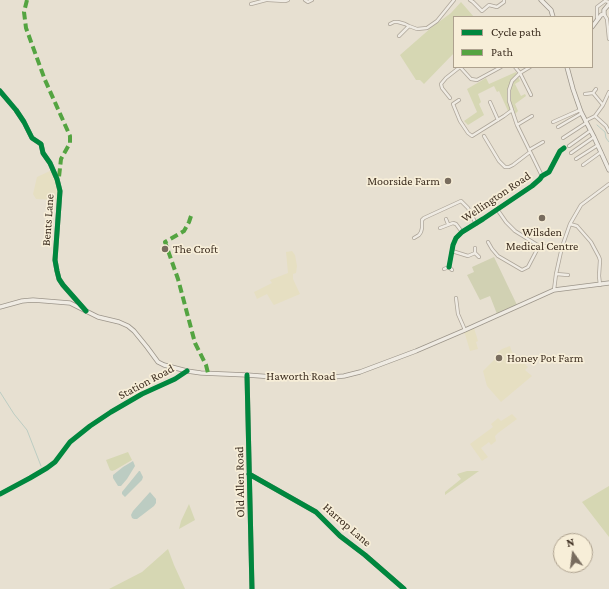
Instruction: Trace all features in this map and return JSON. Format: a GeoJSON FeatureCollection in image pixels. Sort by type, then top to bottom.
{"type":"FeatureCollection","features":[{"type":"Feature","properties":{"kind":"street"},"geometry":{"type":"LineString","coordinates":[[251,4],[267,0],[288,0]]}},
{"type":"Feature","properties":{"kind":"street"},"geometry":{"type":"LineString","coordinates":[[305,0],[308,2],[312,0]]}},
{"type":"Feature","properties":{"kind":"street"},"geometry":{"type":"LineString","coordinates":[[390,24],[398,22],[420,29],[427,28],[437,21],[454,0]]}},
{"type":"Feature","properties":{"kind":"street"},"geometry":{"type":"LineString","coordinates":[[470,0],[474,1],[482,11],[489,5],[497,7],[504,1]]}},
{"type":"Feature","properties":{"kind":"street"},"geometry":{"type":"LineString","coordinates":[[541,0],[551,10],[553,16]]}},
{"type":"Feature","properties":{"kind":"street"},"geometry":{"type":"LineString","coordinates":[[598,19],[597,7],[605,1],[609,3],[606,8],[609,39]]}},
{"type":"Feature","properties":{"kind":"street"},"geometry":{"type":"LineString","coordinates":[[593,26],[601,15],[607,16]]}},
{"type":"Feature","properties":{"kind":"street"},"geometry":{"type":"LineString","coordinates":[[400,36],[409,26]]}},
{"type":"Feature","properties":{"kind":"street"},"geometry":{"type":"LineString","coordinates":[[450,98],[442,88],[441,84],[459,68]]}},
{"type":"Feature","properties":{"kind":"street"},"geometry":{"type":"LineString","coordinates":[[461,68],[471,79],[477,80],[499,68]]}},
{"type":"Feature","properties":{"kind":"street"},"geometry":{"type":"LineString","coordinates":[[516,68],[520,73],[530,95]]}},
{"type":"Feature","properties":{"kind":"street"},"geometry":{"type":"LineString","coordinates":[[528,68],[520,73],[512,82],[509,90],[509,101],[517,125],[542,176]]}},
{"type":"Feature","properties":{"kind":"street"},"geometry":{"type":"LineString","coordinates":[[567,68],[581,112],[609,170]]}},
{"type":"Feature","properties":{"kind":"street"},"geometry":{"type":"LineString","coordinates":[[585,94],[593,93],[596,89]]}},
{"type":"Feature","properties":{"kind":"street","name":"Bents Lane"},"geometry":{"type":"LineString","coordinates":[[0,91],[16,110],[32,138],[41,144],[43,153],[58,178],[60,191],[55,260],[57,271],[59,279],[63,285],[86,312]]}},
{"type":"Feature","properties":{"kind":"street"},"geometry":{"type":"LineString","coordinates":[[563,138],[595,116],[603,105],[609,92]]}},
{"type":"Feature","properties":{"kind":"street"},"geometry":{"type":"LineString","coordinates":[[593,93],[603,105]]}},
{"type":"Feature","properties":{"kind":"street"},"geometry":{"type":"LineString","coordinates":[[459,100],[453,104],[460,121],[468,133],[472,136],[512,110]]}},
{"type":"Feature","properties":{"kind":"street"},"geometry":{"type":"LineString","coordinates":[[490,102],[498,120]]}},
{"type":"Feature","properties":{"kind":"street"},"geometry":{"type":"LineString","coordinates":[[553,122],[581,112]]}},
{"type":"Feature","properties":{"kind":"street"},"geometry":{"type":"LineString","coordinates":[[558,127],[581,112]]}},
{"type":"Feature","properties":{"kind":"street"},"geometry":{"type":"LineString","coordinates":[[517,125],[532,116]]}},
{"type":"Feature","properties":{"kind":"street"},"geometry":{"type":"LineString","coordinates":[[595,116],[606,126],[609,132]]}},
{"type":"Feature","properties":{"kind":"street"},"geometry":{"type":"LineString","coordinates":[[564,117],[567,122]]}},
{"type":"Feature","properties":{"kind":"street"},"geometry":{"type":"LineString","coordinates":[[569,146],[590,131]]}},
{"type":"Feature","properties":{"kind":"street"},"geometry":{"type":"LineString","coordinates":[[484,136],[499,161],[505,167],[510,167],[529,151],[543,142]]}},
{"type":"Feature","properties":{"kind":"street"},"geometry":{"type":"LineString","coordinates":[[571,153],[594,137]]}},
{"type":"Feature","properties":{"kind":"street"},"geometry":{"type":"LineString","coordinates":[[576,160],[598,145]]}},
{"type":"Feature","properties":{"kind":"street","name":"Wellington Road"},"geometry":{"type":"LineString","coordinates":[[449,268],[456,238],[462,232],[476,224],[549,172],[560,151],[564,148]]}},
{"type":"Feature","properties":{"kind":"street"},"geometry":{"type":"LineString","coordinates":[[584,165],[601,152]]}},
{"type":"Feature","properties":{"kind":"street"},"geometry":{"type":"LineString","coordinates":[[554,290],[562,247],[570,224],[581,205],[609,184]]}},
{"type":"Feature","properties":{"kind":"street"},"geometry":{"type":"LineString","coordinates":[[414,238],[421,232],[422,220],[424,218],[461,201],[468,208],[476,224]]}},
{"type":"Feature","properties":{"kind":"street"},"geometry":{"type":"LineString","coordinates":[[497,209],[506,222],[515,231],[539,246],[562,247]]}},
{"type":"Feature","properties":{"kind":"street"},"geometry":{"type":"LineString","coordinates":[[446,219],[448,224]]}},
{"type":"Feature","properties":{"kind":"street"},"geometry":{"type":"LineString","coordinates":[[440,228],[452,223],[462,232]]}},
{"type":"Feature","properties":{"kind":"street"},"geometry":{"type":"LineString","coordinates":[[570,224],[577,226],[591,242],[599,257],[600,285]]}},
{"type":"Feature","properties":{"kind":"street"},"geometry":{"type":"LineString","coordinates":[[488,242],[498,256],[522,270],[528,267],[539,246]]}},
{"type":"Feature","properties":{"kind":"street"},"geometry":{"type":"LineString","coordinates":[[475,248],[475,253],[479,257]]}},
{"type":"Feature","properties":{"kind":"street"},"geometry":{"type":"LineString","coordinates":[[452,251],[468,256],[475,253]]}},
{"type":"Feature","properties":{"kind":"street"},"geometry":{"type":"LineString","coordinates":[[444,269],[449,268],[452,270]]}},
{"type":"Feature","properties":{"kind":"street"},"geometry":{"type":"LineString","coordinates":[[556,274],[568,275]]}},
{"type":"Feature","properties":{"kind":"street","name":"Haworth Road"},"geometry":{"type":"LineString","coordinates":[[0,307],[22,301],[33,300],[70,303],[98,317],[119,322],[128,326],[134,331],[158,362],[187,371],[287,378],[344,376],[360,372],[465,330],[554,290],[609,283]]}},
{"type":"Feature","properties":{"kind":"street"},"geometry":{"type":"LineString","coordinates":[[456,298],[458,314],[465,330]]}},
{"type":"Feature","properties":{"kind":"street","name":"Station Road"},"geometry":{"type":"LineString","coordinates":[[0,494],[47,468],[55,462],[70,442],[111,412],[142,394],[175,379],[187,371]]}},
{"type":"Feature","properties":{"kind":"street","name":"Old Allen Road"},"geometry":{"type":"LineString","coordinates":[[247,375],[252,589]]}},
{"type":"Feature","properties":{"kind":"street","name":"Harrop Lane"},"geometry":{"type":"LineString","coordinates":[[249,474],[316,512],[340,536],[365,555],[404,589]]}},
{"type":"Feature","properties":{"kind":"shaded area"},"geometry":{"type":"Polygon","coordinates":[[[52,170],[58,186],[59,200],[36,199],[33,194],[37,177],[52,170]]]}},
{"type":"Feature","properties":{"kind":"shaded area"},"geometry":{"type":"Polygon","coordinates":[[[292,251],[295,255],[297,266],[296,273],[293,274],[293,279],[300,294],[274,305],[267,294],[257,299],[254,292],[272,283],[270,280],[288,273],[286,252],[292,251]]]}},
{"type":"Feature","properties":{"kind":"shaded area"},"geometry":{"type":"Polygon","coordinates":[[[474,328],[478,341],[476,342],[478,349],[470,351],[465,334],[463,333],[474,328]]]}},
{"type":"Feature","properties":{"kind":"shaded area"},"geometry":{"type":"Polygon","coordinates":[[[510,346],[512,352],[528,367],[525,370],[532,376],[501,402],[487,386],[483,371],[499,355],[497,353],[510,346]]]}},
{"type":"Feature","properties":{"kind":"shaded area"},"geometry":{"type":"Polygon","coordinates":[[[512,414],[517,419],[495,436],[496,441],[491,445],[489,442],[481,448],[488,457],[482,461],[470,444],[493,427],[491,424],[498,418],[501,421],[512,414]]]}},
{"type":"Feature","properties":{"kind":"shaded area"},"geometry":{"type":"Polygon","coordinates":[[[133,461],[135,466],[127,479],[121,486],[118,486],[113,478],[113,475],[133,461]]]}},
{"type":"Feature","properties":{"kind":"shaded area"},"geometry":{"type":"Polygon","coordinates":[[[139,471],[143,477],[142,480],[125,497],[122,492],[139,471]]]}},
{"type":"Feature","properties":{"kind":"shaded area"},"geometry":{"type":"Polygon","coordinates":[[[150,492],[156,499],[154,506],[137,519],[132,518],[131,515],[133,511],[150,492]]]}},
{"type":"Feature","properties":{"kind":"green space"},"geometry":{"type":"Polygon","coordinates":[[[461,2],[473,16],[453,16],[453,54],[424,84],[420,80],[416,80],[400,55],[432,27],[451,13],[461,2]]]}},
{"type":"Feature","properties":{"kind":"green space"},"geometry":{"type":"Polygon","coordinates":[[[516,72],[520,81],[515,84],[521,96],[525,94],[526,96],[515,104],[518,111],[515,114],[514,108],[508,111],[499,91],[497,92],[494,86],[478,94],[481,102],[479,104],[484,115],[468,125],[464,121],[477,112],[467,89],[486,78],[489,84],[516,72]]]}},
{"type":"Feature","properties":{"kind":"green space"},"geometry":{"type":"Polygon","coordinates":[[[494,257],[517,305],[497,314],[490,296],[480,300],[467,275],[474,272],[472,267],[494,257]]]}},
{"type":"Feature","properties":{"kind":"green space"},"geometry":{"type":"Polygon","coordinates":[[[128,452],[132,460],[115,470],[110,470],[106,460],[128,452]]]}},
{"type":"Feature","properties":{"kind":"green space"},"geometry":{"type":"Polygon","coordinates":[[[467,471],[479,471],[445,495],[445,492],[461,479],[457,474],[467,471]]]}},
{"type":"Feature","properties":{"kind":"green space"},"geometry":{"type":"Polygon","coordinates":[[[609,486],[609,537],[582,502],[609,486]]]}},
{"type":"Feature","properties":{"kind":"green space"},"geometry":{"type":"Polygon","coordinates":[[[189,504],[195,520],[179,529],[181,521],[189,504]]]}},
{"type":"Feature","properties":{"kind":"green space"},"geometry":{"type":"Polygon","coordinates":[[[168,549],[185,589],[109,589],[142,572],[168,549]]]}},
{"type":"Feature","properties":{"kind":"waterway"},"geometry":{"type":"LineString","coordinates":[[597,125],[605,132],[606,138],[609,142]]}},
{"type":"Feature","properties":{"kind":"waterway"},"geometry":{"type":"LineString","coordinates":[[0,392],[14,414],[27,430],[41,466]]}},
{"type":"Feature","properties":{"kind":"marked path"},"geometry":{"type":"LineString","coordinates":[[27,0],[24,12],[26,28],[45,80],[70,136],[70,143],[61,159],[59,177],[57,179]]}},
{"type":"Feature","properties":{"kind":"marked path"},"geometry":{"type":"LineString","coordinates":[[191,216],[184,231],[165,242],[178,279],[195,343],[206,365],[208,373]]}},
{"type":"Feature","properties":{"kind":"cycle path"},"geometry":{"type":"LineString","coordinates":[[0,91],[16,110],[32,138],[41,144],[43,153],[50,163],[57,179],[60,191],[55,260],[57,271],[59,279],[63,285],[86,311]]}},
{"type":"Feature","properties":{"kind":"cycle path"},"geometry":{"type":"LineString","coordinates":[[449,267],[453,245],[456,238],[462,232],[532,186],[542,176],[549,172],[560,151],[564,148]]}},
{"type":"Feature","properties":{"kind":"cycle path"},"geometry":{"type":"LineString","coordinates":[[0,494],[47,468],[55,462],[70,442],[111,412],[142,394],[175,379],[187,371]]}},
{"type":"Feature","properties":{"kind":"cycle path"},"geometry":{"type":"LineString","coordinates":[[247,375],[252,589]]}},
{"type":"Feature","properties":{"kind":"cycle path"},"geometry":{"type":"LineString","coordinates":[[249,474],[316,512],[340,536],[365,555],[404,589]]}},
{"type":"Feature","properties":{"kind":"place","name":"Moorside Farm"},"geometry":{"type":"Point","coordinates":[448,181]}},
{"type":"Feature","properties":{"kind":"place","name":"Wilsden Medical Centre"},"geometry":{"type":"Point","coordinates":[542,218]}},
{"type":"Feature","properties":{"kind":"place","name":"The Croft"},"geometry":{"type":"Point","coordinates":[165,249]}},
{"type":"Feature","properties":{"kind":"place","name":"Honey Pot Farm"},"geometry":{"type":"Point","coordinates":[499,358]}}]}
